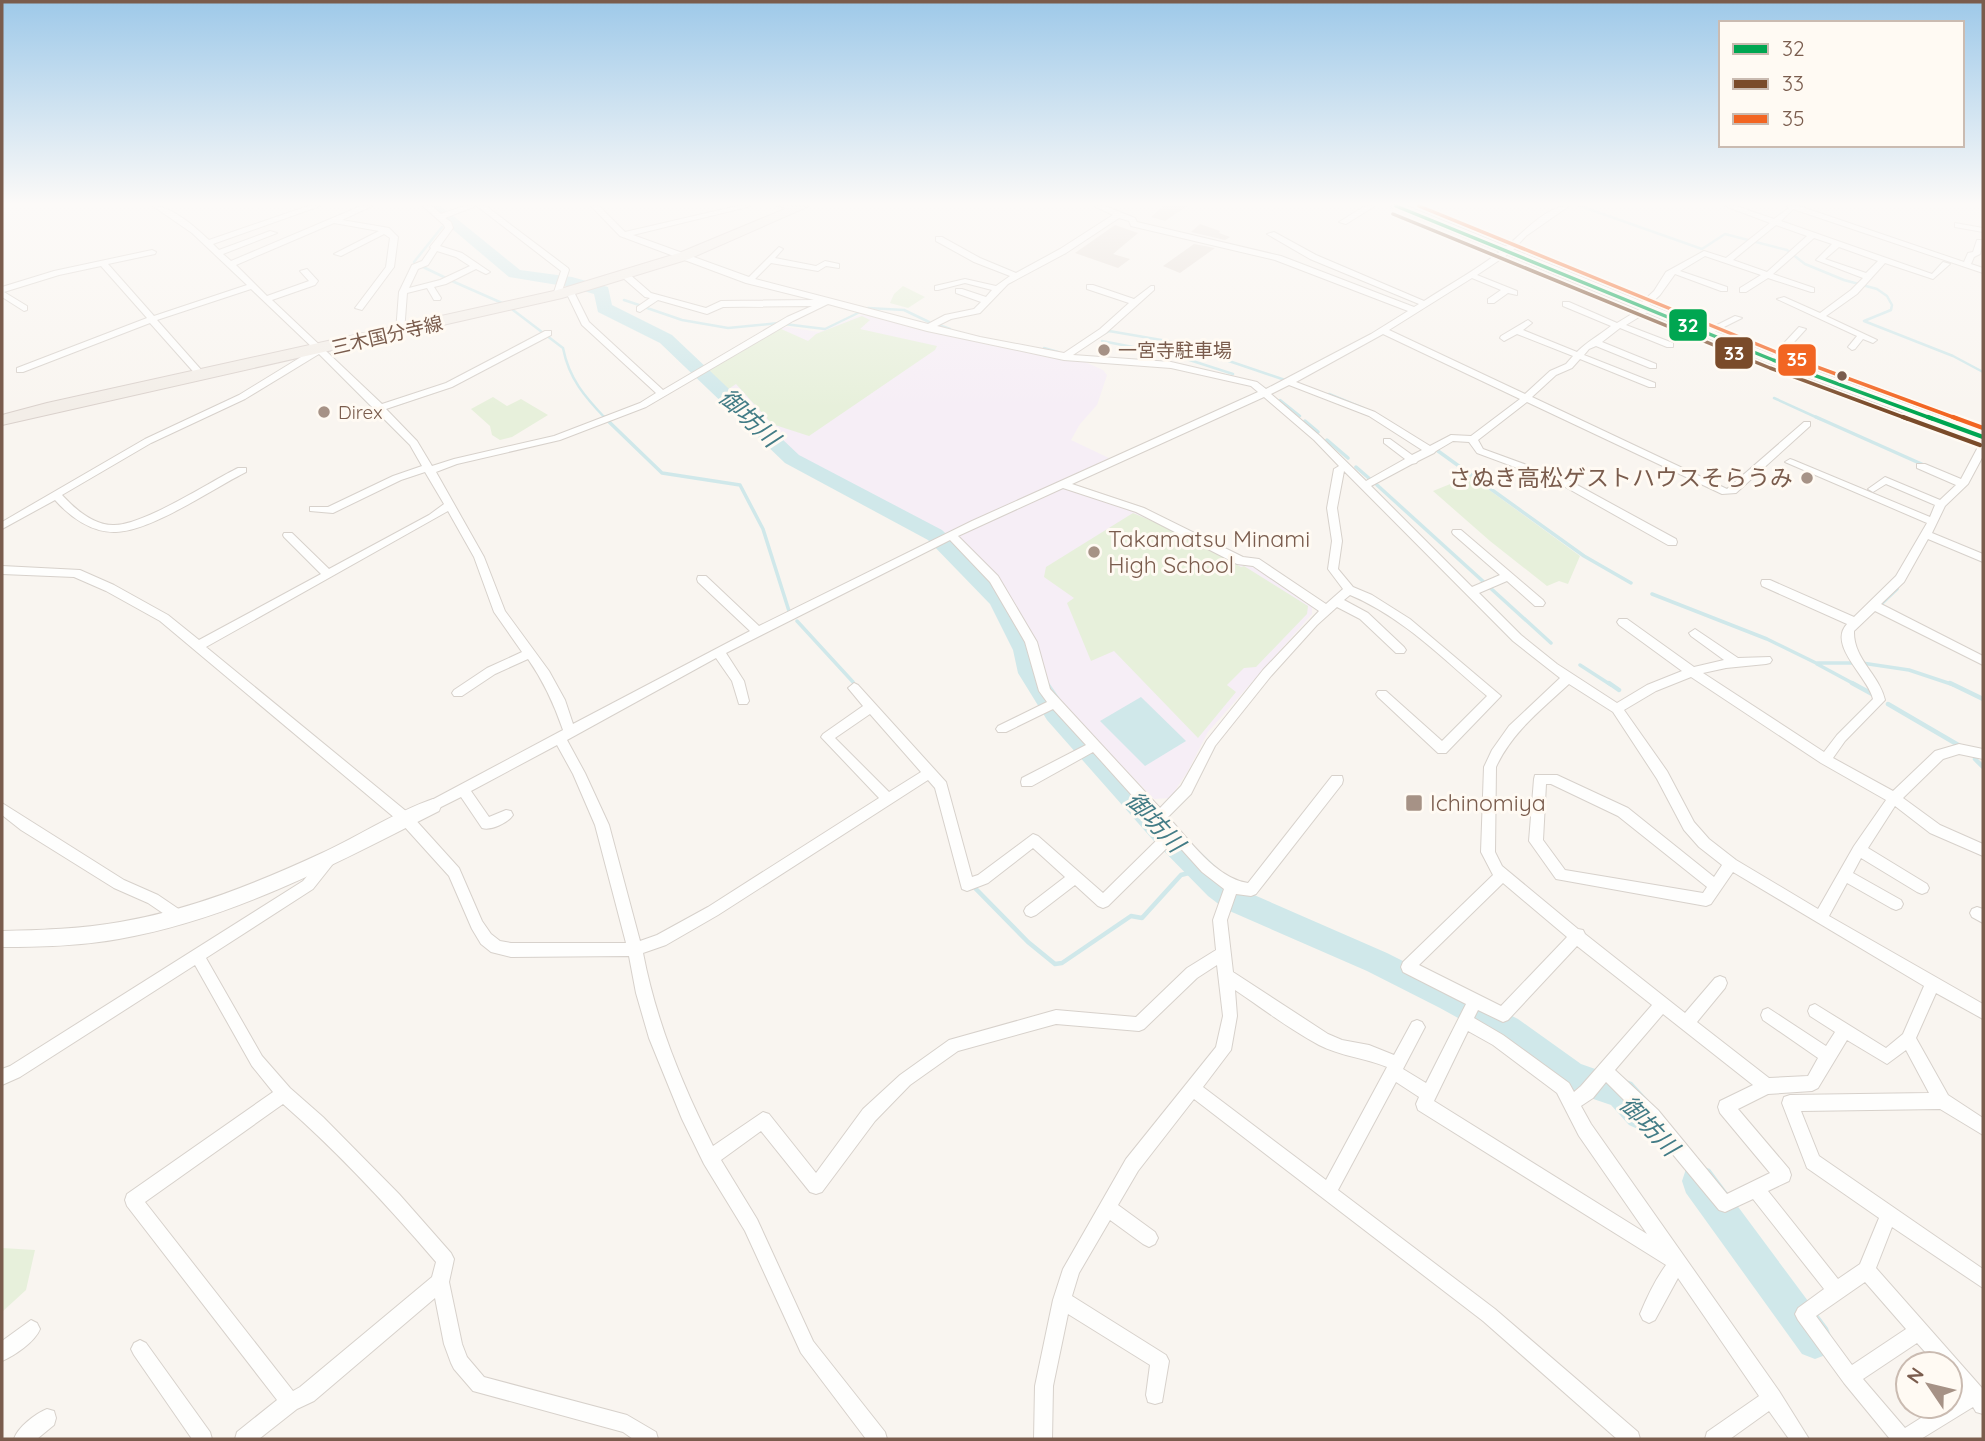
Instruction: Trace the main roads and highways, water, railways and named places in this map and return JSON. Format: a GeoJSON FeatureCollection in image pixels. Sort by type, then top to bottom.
{"type":"FeatureCollection","features":[{"type":"Feature","properties":{"kind":"main road","name":"三木国分寺線"},"geometry":{"type":"LineString","coordinates":[[2,421],[47,408],[400,332],[630,273]]}},
{"type":"Feature","properties":{"kind":"main road"},"geometry":{"type":"LineString","coordinates":[[1560,273],[1773,360],[1983,437]]}},
{"type":"Feature","properties":{"kind":"water"},"geometry":{"type":"Polygon","coordinates":[[[1141,697],[1186,741],[1145,766],[1100,721],[1141,697]]]}},
{"type":"Feature","properties":{"kind":"waterway"},"geometry":{"type":"LineString","coordinates":[[436,273],[446,278]]}},
{"type":"Feature","properties":{"kind":"waterway","name":"御坊川"},"geometry":{"type":"LineString","coordinates":[[514,273],[572,282],[602,291],[604,308],[666,339],[792,459],[935,535],[999,599],[1025,650],[1030,673],[1056,713],[1162,832],[1235,900],[1377,962],[1450,998],[1507,1029],[1572,1077],[1621,1093],[1640,1114]]}},
{"type":"Feature","properties":{"kind":"waterway"},"geometry":{"type":"LineString","coordinates":[[1828,273],[1877,289],[1887,296],[1892,305],[1891,310],[1864,321],[1953,356],[1983,372]]}},
{"type":"Feature","properties":{"kind":"waterway"},"geometry":{"type":"LineString","coordinates":[[452,281],[502,303]]}},
{"type":"Feature","properties":{"kind":"waterway"},"geometry":{"type":"LineString","coordinates":[[624,300],[642,306]]}},
{"type":"Feature","properties":{"kind":"waterway"},"geometry":{"type":"LineString","coordinates":[[647,308],[682,320],[728,328],[779,323]]}},
{"type":"Feature","properties":{"kind":"waterway"},"geometry":{"type":"LineString","coordinates":[[868,308],[904,310],[929,322]]}},
{"type":"Feature","properties":{"kind":"waterway"},"geometry":{"type":"LineString","coordinates":[[513,310],[563,348],[569,369],[579,387],[605,418]]}},
{"type":"Feature","properties":{"kind":"waterway"},"geometry":{"type":"LineString","coordinates":[[784,324],[825,329],[860,312]]}},
{"type":"Feature","properties":{"kind":"waterway"},"geometry":{"type":"LineString","coordinates":[[939,325],[950,329]]}},
{"type":"Feature","properties":{"kind":"waterway"},"geometry":{"type":"LineString","coordinates":[[1104,334],[1109,331],[1173,342],[1285,380]]}},
{"type":"Feature","properties":{"kind":"waterway"},"geometry":{"type":"LineString","coordinates":[[1102,341],[1174,355],[1233,374]]}},
{"type":"Feature","properties":{"kind":"waterway"},"geometry":{"type":"LineString","coordinates":[[1044,348],[1058,352]]}},
{"type":"Feature","properties":{"kind":"waterway"},"geometry":{"type":"LineString","coordinates":[[1329,394],[1363,408]]}},
{"type":"Feature","properties":{"kind":"waterway"},"geometry":{"type":"LineString","coordinates":[[1774,398],[1820,419]]}},
{"type":"Feature","properties":{"kind":"waterway"},"geometry":{"type":"LineString","coordinates":[[1280,400],[1300,416]]}},
{"type":"Feature","properties":{"kind":"waterway"},"geometry":{"type":"LineString","coordinates":[[1816,417],[1926,466]]}},
{"type":"Feature","properties":{"kind":"waterway"},"geometry":{"type":"LineString","coordinates":[[605,418],[662,473],[740,485],[763,529],[789,611]]}},
{"type":"Feature","properties":{"kind":"waterway"},"geometry":{"type":"LineString","coordinates":[[1305,421],[1318,432]]}},
{"type":"Feature","properties":{"kind":"waterway"},"geometry":{"type":"LineString","coordinates":[[1327,440],[1348,458]]}},
{"type":"Feature","properties":{"kind":"waterway"},"geometry":{"type":"LineString","coordinates":[[1438,451],[1584,556],[1631,583]]}},
{"type":"Feature","properties":{"kind":"waterway"},"geometry":{"type":"LineString","coordinates":[[1356,467],[1371,480]]}},
{"type":"Feature","properties":{"kind":"waterway"},"geometry":{"type":"LineString","coordinates":[[1377,485],[1551,643]]}},
{"type":"Feature","properties":{"kind":"waterway"},"geometry":{"type":"LineString","coordinates":[[1878,607],[1897,589]]}},
{"type":"Feature","properties":{"kind":"waterway"},"geometry":{"type":"LineString","coordinates":[[1652,594],[1767,639],[1816,663],[1855,663]]}},
{"type":"Feature","properties":{"kind":"waterway"},"geometry":{"type":"LineString","coordinates":[[797,621],[853,682]]}},
{"type":"Feature","properties":{"kind":"waterway"},"geometry":{"type":"LineString","coordinates":[[1862,663],[1909,670],[1954,685]]}},
{"type":"Feature","properties":{"kind":"waterway"},"geometry":{"type":"LineString","coordinates":[[1817,664],[1856,685]]}},
{"type":"Feature","properties":{"kind":"waterway"},"geometry":{"type":"LineString","coordinates":[[1580,665],[1611,685]]}},
{"type":"Feature","properties":{"kind":"waterway"},"geometry":{"type":"LineString","coordinates":[[1609,683],[1619,690]]}},
{"type":"Feature","properties":{"kind":"waterway"},"geometry":{"type":"LineString","coordinates":[[1852,683],[1874,695]]}},
{"type":"Feature","properties":{"kind":"waterway"},"geometry":{"type":"LineString","coordinates":[[1950,683],[1983,699]]}},
{"type":"Feature","properties":{"kind":"waterway"},"geometry":{"type":"LineString","coordinates":[[1888,704],[1960,746]]}},
{"type":"Feature","properties":{"kind":"waterway"},"geometry":{"type":"LineString","coordinates":[[1975,759],[1983,767]]}},
{"type":"Feature","properties":{"kind":"waterway"},"geometry":{"type":"LineString","coordinates":[[974,887],[1028,942],[1055,964],[1062,963],[1131,916],[1142,918],[1181,875],[1200,870]]}},
{"type":"Feature","properties":{"kind":"waterway","name":"御坊川"},"geometry":{"type":"LineString","coordinates":[[1698,1181],[1815,1341]]}},
{"type":"Feature","properties":{"kind":"place","name":"一宮寺駐車場"},"geometry":{"type":"Point","coordinates":[1104,350]}},
{"type":"Feature","properties":{"kind":"place","name":"Direx"},"geometry":{"type":"Point","coordinates":[324,412]}},
{"type":"Feature","properties":{"kind":"place","name":"さぬき高松ゲストハウスそらうみ"},"geometry":{"type":"Point","coordinates":[1807,478]}},
{"type":"Feature","properties":{"kind":"place","name":"Takamatsu Minami High School"},"geometry":{"type":"Point","coordinates":[1094,552]}},
{"type":"Feature","properties":{"kind":"place","name":"Ichinomiya"},"geometry":{"type":"Point","coordinates":[1414,803]}}]}
